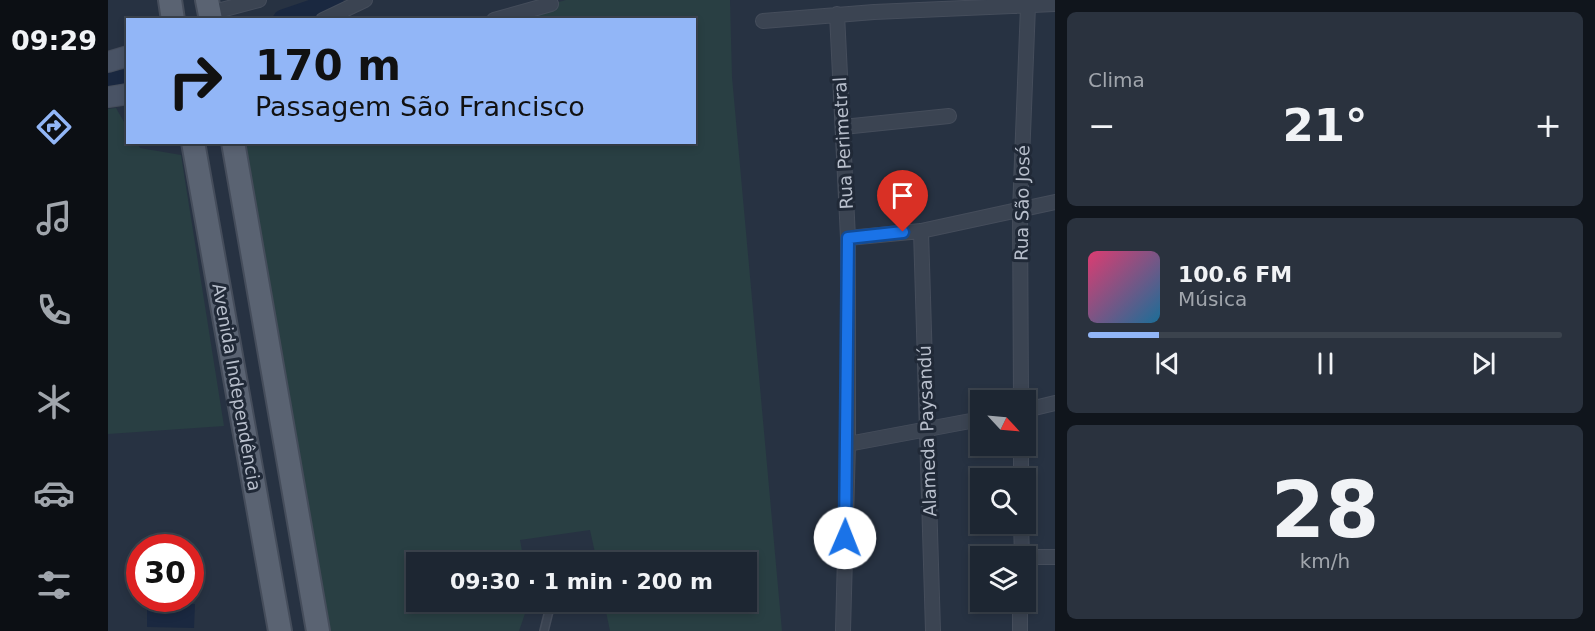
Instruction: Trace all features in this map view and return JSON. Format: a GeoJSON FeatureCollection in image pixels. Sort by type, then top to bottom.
{"type":"FeatureCollection","features":[{"type":"Feature","properties":{"kind":"main road"},"geometry":{"type":"LineString","coordinates":[[170,0],[173,18]]}},
{"type":"Feature","properties":{"kind":"main road"},"geometry":{"type":"LineString","coordinates":[[108,62],[126,57]]}},
{"type":"Feature","properties":{"kind":"main road"},"geometry":{"type":"LineString","coordinates":[[108,97],[126,94]]}},
{"type":"Feature","properties":{"kind":"main road","name":"Avenida Independência"},"geometry":{"type":"LineString","coordinates":[[193,144],[280,631]]}},
{"type":"Feature","properties":{"kind":"main road","name":"Avenida Independência"},"geometry":{"type":"LineString","coordinates":[[233,144],[318,631]]}},
{"type":"Feature","properties":{"kind":"main road"},"geometry":{"type":"LineString","coordinates":[[252,472],[279,470],[287,473],[292,483]]}},
{"type":"Feature","properties":{"kind":"street"},"geometry":{"type":"LineString","coordinates":[[209,11],[259,0]]}},
{"type":"Feature","properties":{"kind":"street"},"geometry":{"type":"LineString","coordinates":[[327,18],[365,0]]}},
{"type":"Feature","properties":{"kind":"street"},"geometry":{"type":"LineString","coordinates":[[501,18],[551,4]]}},
{"type":"Feature","properties":{"kind":"street"},"geometry":{"type":"LineString","coordinates":[[763,21],[837,14],[873,6],[1055,4]]}},
{"type":"Feature","properties":{"kind":"street","name":"Rua São José"},"geometry":{"type":"LineString","coordinates":[[1021,390],[1020,211],[1028,6]]}},
{"type":"Feature","properties":{"kind":"street","name":"Rua Perimetral"},"geometry":{"type":"LineString","coordinates":[[837,14],[848,238],[848,444],[843,631]]}},
{"type":"Feature","properties":{"kind":"street"},"geometry":{"type":"LineString","coordinates":[[843,127],[949,116]]}},
{"type":"Feature","properties":{"kind":"street"},"geometry":{"type":"LineString","coordinates":[[848,238],[921,231],[1055,202]]}},
{"type":"Feature","properties":{"kind":"street","name":"Alameda Paysandú"},"geometry":{"type":"LineString","coordinates":[[921,231],[933,631]]}},
{"type":"Feature","properties":{"kind":"street"},"geometry":{"type":"LineString","coordinates":[[1036,408],[1055,403]]}},
{"type":"Feature","properties":{"kind":"street"},"geometry":{"type":"LineString","coordinates":[[848,444],[970,421]]}},
{"type":"Feature","properties":{"kind":"street"},"geometry":{"type":"LineString","coordinates":[[1036,557],[1055,557]]}},
{"type":"Feature","properties":{"kind":"street"},"geometry":{"type":"LineString","coordinates":[[1020,612],[1020,631]]}},
{"type":"Feature","properties":{"kind":"lane"},"geometry":{"type":"LineString","coordinates":[[544,631],[549,612]]}},
{"type":"Feature","properties":{"kind":"green space"},"geometry":{"type":"Polygon","coordinates":[[[566,0],[730,0],[732,77],[782,631],[610,631],[606,612],[757,612],[757,552],[595,552],[590,530],[520,540],[522,552],[406,552],[406,612],[526,612],[519,631],[330,631],[244,144],[696,144],[696,18],[501,18],[566,0]]]}},
{"type":"Feature","properties":{"kind":"green space"},"geometry":{"type":"Polygon","coordinates":[[[116,108],[126,125],[126,144],[138,144],[140,148],[181,155],[224,426],[108,434],[108,109],[116,108]]]}},
{"type":"Feature","properties":{"kind":"water"},"geometry":{"type":"Polygon","coordinates":[[[147,612],[195,612],[194,628],[147,627],[147,612]]]}},
{"type":"Feature","properties":{"kind":"waterway"},"geometry":{"type":"LineString","coordinates":[[289,18],[333,0]]}},
{"type":"Feature","properties":{"kind":"waterway"},"geometry":{"type":"LineString","coordinates":[[108,82],[126,80]]}},
{"type":"Feature","properties":{"kind":"route"},"geometry":{"type":"LineString","coordinates":[[845,538],[848,444],[848,238],[903,232]]}}]}
